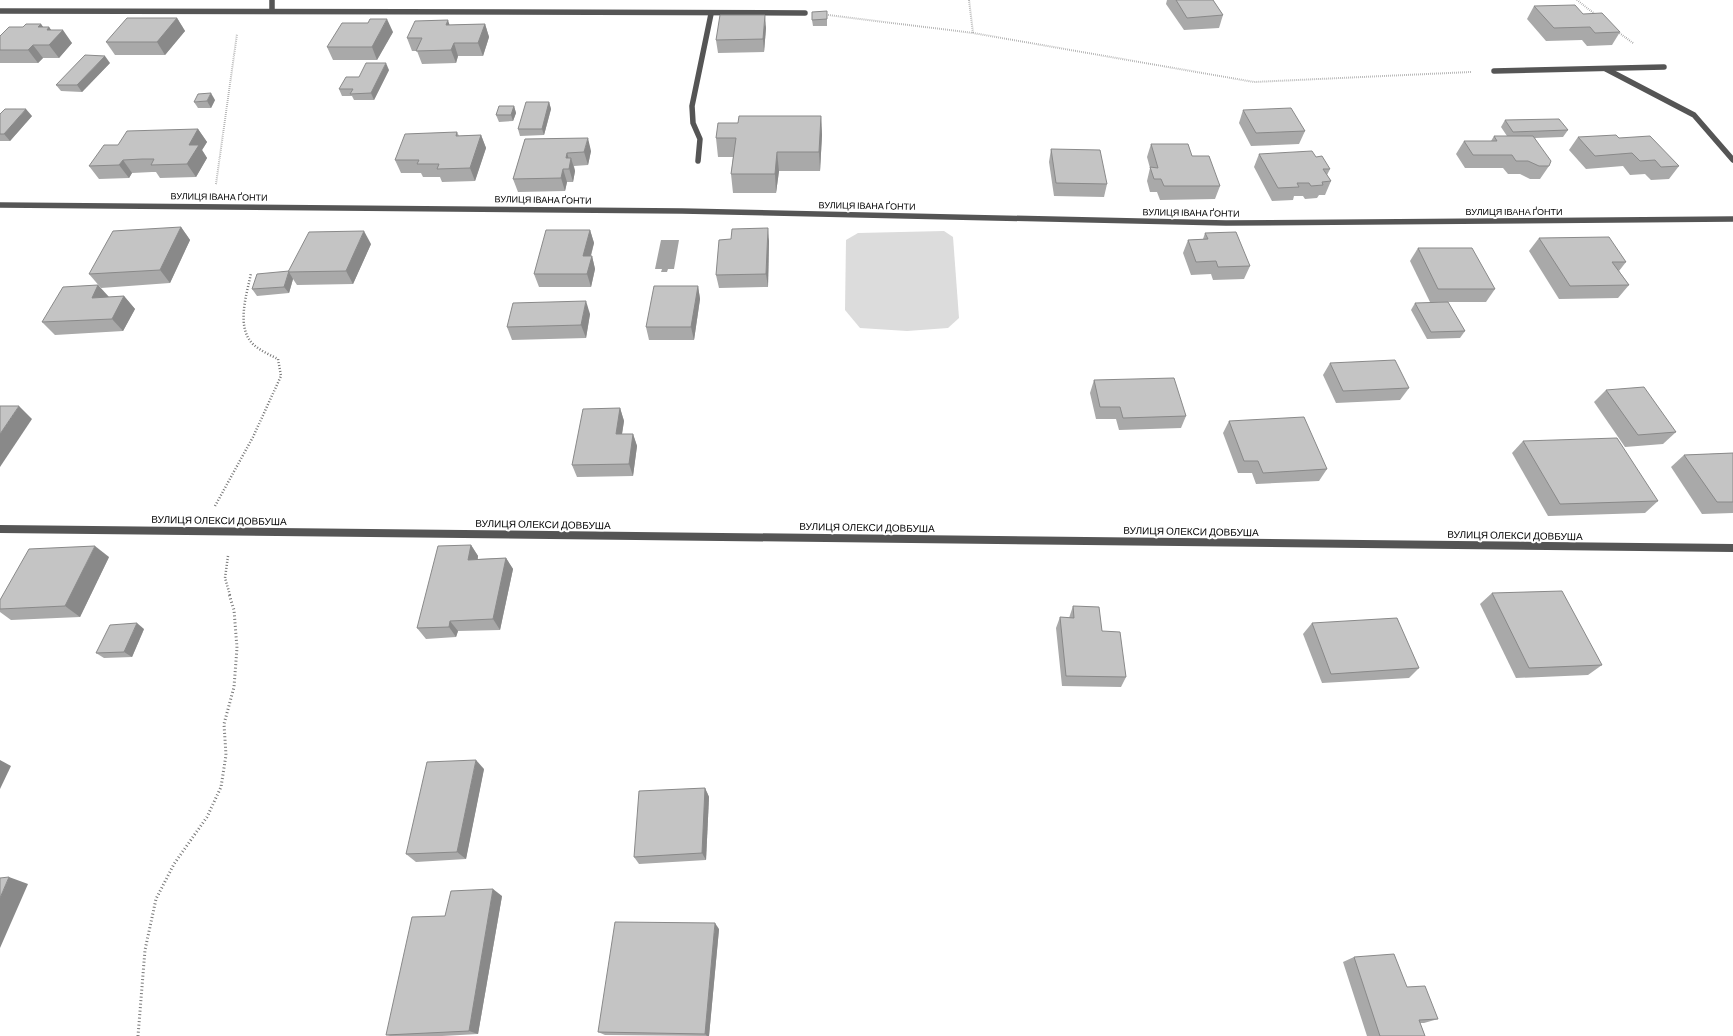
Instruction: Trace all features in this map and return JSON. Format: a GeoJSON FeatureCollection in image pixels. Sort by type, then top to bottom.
{"type":"FeatureCollection","features":[{"type":"Feature","properties":{"kind":"street"},"geometry":{"type":"LineString","coordinates":[[272,0],[272,10]]}},
{"type":"Feature","properties":{"kind":"street"},"geometry":{"type":"LineString","coordinates":[[0,11],[272,10],[711,14],[805,12]]}},
{"type":"Feature","properties":{"kind":"street"},"geometry":{"type":"LineString","coordinates":[[698,161],[700,139],[693,123],[692,106],[711,14]]}},
{"type":"Feature","properties":{"kind":"street"},"geometry":{"type":"LineString","coordinates":[[1494,71],[1664,66]]}},
{"type":"Feature","properties":{"kind":"street"},"geometry":{"type":"LineString","coordinates":[[1604,68],[1694,115],[1733,160]]}},
{"type":"Feature","properties":{"kind":"street","name":"ВУЛИЦЯ ІВАНА ҐОНТИ"},"geometry":{"type":"LineString","coordinates":[[0,205],[682,211],[1226,223],[1733,219]]}},
{"type":"Feature","properties":{"kind":"street","name":"ВУЛИЦЯ ОЛЕКСИ ДОВБУША"},"geometry":{"type":"LineString","coordinates":[[0,529],[1733,548]]}},
{"type":"Feature","properties":{"kind":"path"},"geometry":{"type":"LineString","coordinates":[[969,0],[973,33]]}},
{"type":"Feature","properties":{"kind":"path"},"geometry":{"type":"LineString","coordinates":[[1576,0],[1601,19]]}},
{"type":"Feature","properties":{"kind":"path"},"geometry":{"type":"LineString","coordinates":[[214,206],[240,10]]}},
{"type":"Feature","properties":{"kind":"path"},"geometry":{"type":"LineString","coordinates":[[805,12],[973,33],[1254,82],[1494,71]]}},
{"type":"Feature","properties":{"kind":"path"},"geometry":{"type":"LineString","coordinates":[[1614,28],[1664,66]]}},
{"type":"Feature","properties":{"kind":"path"},"geometry":{"type":"LineString","coordinates":[[201,531],[253,437],[281,376],[278,359],[261,350],[248,339],[243,324],[251,273]]}},
{"type":"Feature","properties":{"kind":"path"},"geometry":{"type":"LineString","coordinates":[[138,1036],[145,950],[156,899],[174,864],[207,817],[221,786],[226,755],[224,724],[234,687],[237,648],[234,610],[225,578],[231,531]]}},
{"type":"Feature","properties":{"kind":"shaded area"},"geometry":{"type":"Polygon","coordinates":[[[944,231],[953,237],[959,318],[948,328],[907,331],[860,328],[845,310],[846,240],[858,233],[944,231]]]}},
{"type":"Feature","properties":{"kind":"shaded area"},"geometry":{"type":"Polygon","coordinates":[[[661,240],[679,240],[674,269],[668,269],[667,272],[661,272],[662,269],[655,269],[661,240]]]}},
{"type":"Feature","properties":{"kind":"building"},"geometry":{"type":"Polygon","coordinates":[[[1176,0],[1213,0],[1223,15],[1187,18],[1176,0]]]}},
{"type":"Feature","properties":{"kind":"building"},"geometry":{"type":"Polygon","coordinates":[[[1575,5],[1583,14],[1602,13],[1620,32],[1595,33],[1590,27],[1554,28],[1534,6],[1575,5]]]}},
{"type":"Feature","properties":{"kind":"building"},"geometry":{"type":"Polygon","coordinates":[[[827,11],[827,19],[812,20],[812,12],[827,11]]]}},
{"type":"Feature","properties":{"kind":"building"},"geometry":{"type":"Polygon","coordinates":[[[720,15],[765,15],[763,39],[716,40],[720,15]]]}},
{"type":"Feature","properties":{"kind":"building"},"geometry":{"type":"Polygon","coordinates":[[[127,18],[177,18],[157,42],[106,42],[127,18]]]}},
{"type":"Feature","properties":{"kind":"building"},"geometry":{"type":"Polygon","coordinates":[[[370,19],[387,19],[372,47],[327,47],[342,23],[368,23],[370,19]]]}},
{"type":"Feature","properties":{"kind":"building"},"geometry":{"type":"Polygon","coordinates":[[[448,20],[446,25],[485,24],[478,43],[454,43],[451,50],[416,51],[422,38],[407,38],[415,21],[448,20]]]}},
{"type":"Feature","properties":{"kind":"building"},"geometry":{"type":"Polygon","coordinates":[[[26,24],[41,24],[38,27],[49,27],[47,30],[63,30],[49,45],[33,45],[28,50],[0,50],[0,36],[9,27],[23,27],[26,24]]]}},
{"type":"Feature","properties":{"kind":"building"},"geometry":{"type":"Polygon","coordinates":[[[85,55],[105,56],[77,85],[56,85],[85,55]]]}},
{"type":"Feature","properties":{"kind":"building"},"geometry":{"type":"Polygon","coordinates":[[[366,63],[386,63],[371,93],[350,94],[353,89],[339,89],[346,77],[359,77],[366,63]]]}},
{"type":"Feature","properties":{"kind":"building"},"geometry":{"type":"Polygon","coordinates":[[[211,93],[207,101],[194,102],[198,94],[211,93]]]}},
{"type":"Feature","properties":{"kind":"building"},"geometry":{"type":"Polygon","coordinates":[[[526,102],[549,102],[542,129],[518,129],[526,102]]]}},
{"type":"Feature","properties":{"kind":"building"},"geometry":{"type":"Polygon","coordinates":[[[499,106],[514,106],[511,115],[496,115],[499,106]]]}},
{"type":"Feature","properties":{"kind":"building"},"geometry":{"type":"Polygon","coordinates":[[[1291,108],[1305,131],[1256,133],[1243,110],[1291,108]]]}},
{"type":"Feature","properties":{"kind":"building"},"geometry":{"type":"Polygon","coordinates":[[[5,109],[26,109],[4,134],[0,134],[0,114],[5,109]]]}},
{"type":"Feature","properties":{"kind":"building"},"geometry":{"type":"Polygon","coordinates":[[[739,116],[821,116],[819,152],[777,152],[775,174],[731,174],[736,138],[716,138],[718,123],[738,123],[739,116]]]}},
{"type":"Feature","properties":{"kind":"building"},"geometry":{"type":"Polygon","coordinates":[[[1559,119],[1568,130],[1513,132],[1505,120],[1559,119]]]}},
{"type":"Feature","properties":{"kind":"building"},"geometry":{"type":"Polygon","coordinates":[[[198,129],[189,145],[199,145],[187,164],[151,165],[154,159],[142,159],[123,160],[119,165],[89,166],[104,145],[118,145],[127,131],[198,129]]]}},
{"type":"Feature","properties":{"kind":"building"},"geometry":{"type":"Polygon","coordinates":[[[457,132],[456,136],[481,135],[470,168],[437,169],[439,164],[417,164],[419,160],[395,160],[405,134],[457,132]]]}},
{"type":"Feature","properties":{"kind":"building"},"geometry":{"type":"Polygon","coordinates":[[[1616,135],[1619,138],[1650,136],[1679,166],[1661,167],[1655,160],[1640,161],[1632,153],[1595,156],[1578,137],[1616,135]]]}},
{"type":"Feature","properties":{"kind":"building"},"geometry":{"type":"Polygon","coordinates":[[[1494,136],[1533,136],[1551,161],[1549,166],[1539,166],[1528,161],[1516,161],[1512,155],[1473,155],[1464,141],[1497,141],[1494,136]]]}},
{"type":"Feature","properties":{"kind":"building"},"geometry":{"type":"Polygon","coordinates":[[[588,138],[584,152],[567,153],[566,158],[571,158],[569,169],[563,169],[561,178],[513,179],[525,139],[588,138]]]}},
{"type":"Feature","properties":{"kind":"building"},"geometry":{"type":"Polygon","coordinates":[[[1151,144],[1188,144],[1192,156],[1209,156],[1220,186],[1164,186],[1161,179],[1154,179],[1150,167],[1158,168],[1151,144]]]}},
{"type":"Feature","properties":{"kind":"building"},"geometry":{"type":"Polygon","coordinates":[[[1051,149],[1100,150],[1107,184],[1056,183],[1051,149]]]}},
{"type":"Feature","properties":{"kind":"building"},"geometry":{"type":"Polygon","coordinates":[[[1312,151],[1316,157],[1322,156],[1330,169],[1323,169],[1331,181],[1322,182],[1323,185],[1311,186],[1309,183],[1297,183],[1299,187],[1278,188],[1259,154],[1312,151]]]}},
{"type":"Feature","properties":{"kind":"building"},"geometry":{"type":"Polygon","coordinates":[[[181,227],[160,270],[89,274],[113,231],[181,227]]]}},
{"type":"Feature","properties":{"kind":"building"},"geometry":{"type":"Polygon","coordinates":[[[768,228],[766,274],[716,275],[719,240],[731,239],[732,229],[768,228]]]}},
{"type":"Feature","properties":{"kind":"building"},"geometry":{"type":"Polygon","coordinates":[[[546,230],[590,230],[583,256],[592,256],[587,274],[534,274],[546,230]]]}},
{"type":"Feature","properties":{"kind":"building"},"geometry":{"type":"Polygon","coordinates":[[[364,231],[346,271],[288,272],[309,232],[364,231]]]}},
{"type":"Feature","properties":{"kind":"building"},"geometry":{"type":"Polygon","coordinates":[[[1236,232],[1250,266],[1218,267],[1216,261],[1196,262],[1188,240],[1208,239],[1205,233],[1236,232]]]}},
{"type":"Feature","properties":{"kind":"building"},"geometry":{"type":"Polygon","coordinates":[[[1609,237],[1626,262],[1612,262],[1629,285],[1570,286],[1539,238],[1609,237]]]}},
{"type":"Feature","properties":{"kind":"building"},"geometry":{"type":"Polygon","coordinates":[[[1418,248],[1472,248],[1495,289],[1438,289],[1418,248]]]}},
{"type":"Feature","properties":{"kind":"building"},"geometry":{"type":"Polygon","coordinates":[[[289,271],[284,287],[252,289],[257,274],[289,271]]]}},
{"type":"Feature","properties":{"kind":"building"},"geometry":{"type":"Polygon","coordinates":[[[98,285],[92,298],[124,296],[112,319],[42,322],[63,287],[98,285]]]}},
{"type":"Feature","properties":{"kind":"building"},"geometry":{"type":"Polygon","coordinates":[[[654,286],[698,286],[691,327],[646,327],[654,286]]]}},
{"type":"Feature","properties":{"kind":"building"},"geometry":{"type":"Polygon","coordinates":[[[586,301],[581,325],[507,327],[513,303],[586,301]]]}},
{"type":"Feature","properties":{"kind":"building"},"geometry":{"type":"Polygon","coordinates":[[[1448,302],[1465,331],[1431,332],[1415,303],[1448,302]]]}},
{"type":"Feature","properties":{"kind":"building"},"geometry":{"type":"Polygon","coordinates":[[[1395,360],[1409,388],[1343,391],[1330,363],[1395,360]]]}},
{"type":"Feature","properties":{"kind":"building"},"geometry":{"type":"Polygon","coordinates":[[[1174,378],[1186,416],[1123,418],[1120,407],[1100,407],[1094,380],[1174,378]]]}},
{"type":"Feature","properties":{"kind":"building"},"geometry":{"type":"Polygon","coordinates":[[[1644,387],[1676,432],[1638,435],[1606,390],[1644,387]]]}},
{"type":"Feature","properties":{"kind":"building"},"geometry":{"type":"Polygon","coordinates":[[[0,406],[19,406],[0,434],[0,406]]]}},
{"type":"Feature","properties":{"kind":"building"},"geometry":{"type":"Polygon","coordinates":[[[620,408],[616,434],[633,434],[629,464],[572,465],[583,409],[620,408]]]}},
{"type":"Feature","properties":{"kind":"building"},"geometry":{"type":"Polygon","coordinates":[[[1304,417],[1327,469],[1263,473],[1258,461],[1244,461],[1229,421],[1304,417]]]}},
{"type":"Feature","properties":{"kind":"building"},"geometry":{"type":"Polygon","coordinates":[[[1617,438],[1658,501],[1560,504],[1523,441],[1617,438]]]}},
{"type":"Feature","properties":{"kind":"building"},"geometry":{"type":"Polygon","coordinates":[[[1733,453],[1733,502],[1717,502],[1684,455],[1733,453]]]}},
{"type":"Feature","properties":{"kind":"building"},"geometry":{"type":"Polygon","coordinates":[[[471,545],[468,560],[506,558],[493,619],[450,621],[449,627],[417,628],[438,546],[471,545]]]}},
{"type":"Feature","properties":{"kind":"building"},"geometry":{"type":"Polygon","coordinates":[[[95,546],[65,606],[0,609],[0,600],[29,549],[95,546]]]}},
{"type":"Feature","properties":{"kind":"building"},"geometry":{"type":"Polygon","coordinates":[[[1562,591],[1602,665],[1529,668],[1492,593],[1562,591]]]}},
{"type":"Feature","properties":{"kind":"building"},"geometry":{"type":"Polygon","coordinates":[[[1073,606],[1099,607],[1102,631],[1120,632],[1126,677],[1066,676],[1060,617],[1074,618],[1073,606]]]}},
{"type":"Feature","properties":{"kind":"building"},"geometry":{"type":"Polygon","coordinates":[[[1397,618],[1419,668],[1331,674],[1312,623],[1397,618]]]}},
{"type":"Feature","properties":{"kind":"building"},"geometry":{"type":"Polygon","coordinates":[[[137,623],[124,652],[96,653],[110,625],[137,623]]]}},
{"type":"Feature","properties":{"kind":"building"},"geometry":{"type":"Polygon","coordinates":[[[476,760],[457,852],[406,854],[427,762],[476,760]]]}},
{"type":"Feature","properties":{"kind":"building"},"geometry":{"type":"Polygon","coordinates":[[[705,788],[702,853],[634,857],[639,791],[705,788]]]}},
{"type":"Feature","properties":{"kind":"building"},"geometry":{"type":"Polygon","coordinates":[[[9,877],[0,898],[0,878],[9,877]]]}},
{"type":"Feature","properties":{"kind":"building"},"geometry":{"type":"Polygon","coordinates":[[[493,889],[469,1031],[386,1035],[412,917],[445,916],[451,891],[493,889]]]}},
{"type":"Feature","properties":{"kind":"building"},"geometry":{"type":"Polygon","coordinates":[[[615,922],[715,923],[705,1034],[598,1032],[615,922]]]}},
{"type":"Feature","properties":{"kind":"building"},"geometry":{"type":"Polygon","coordinates":[[[1394,954],[1407,987],[1425,986],[1438,1019],[1419,1020],[1425,1036],[1380,1036],[1354,957],[1394,954]]]}}]}
